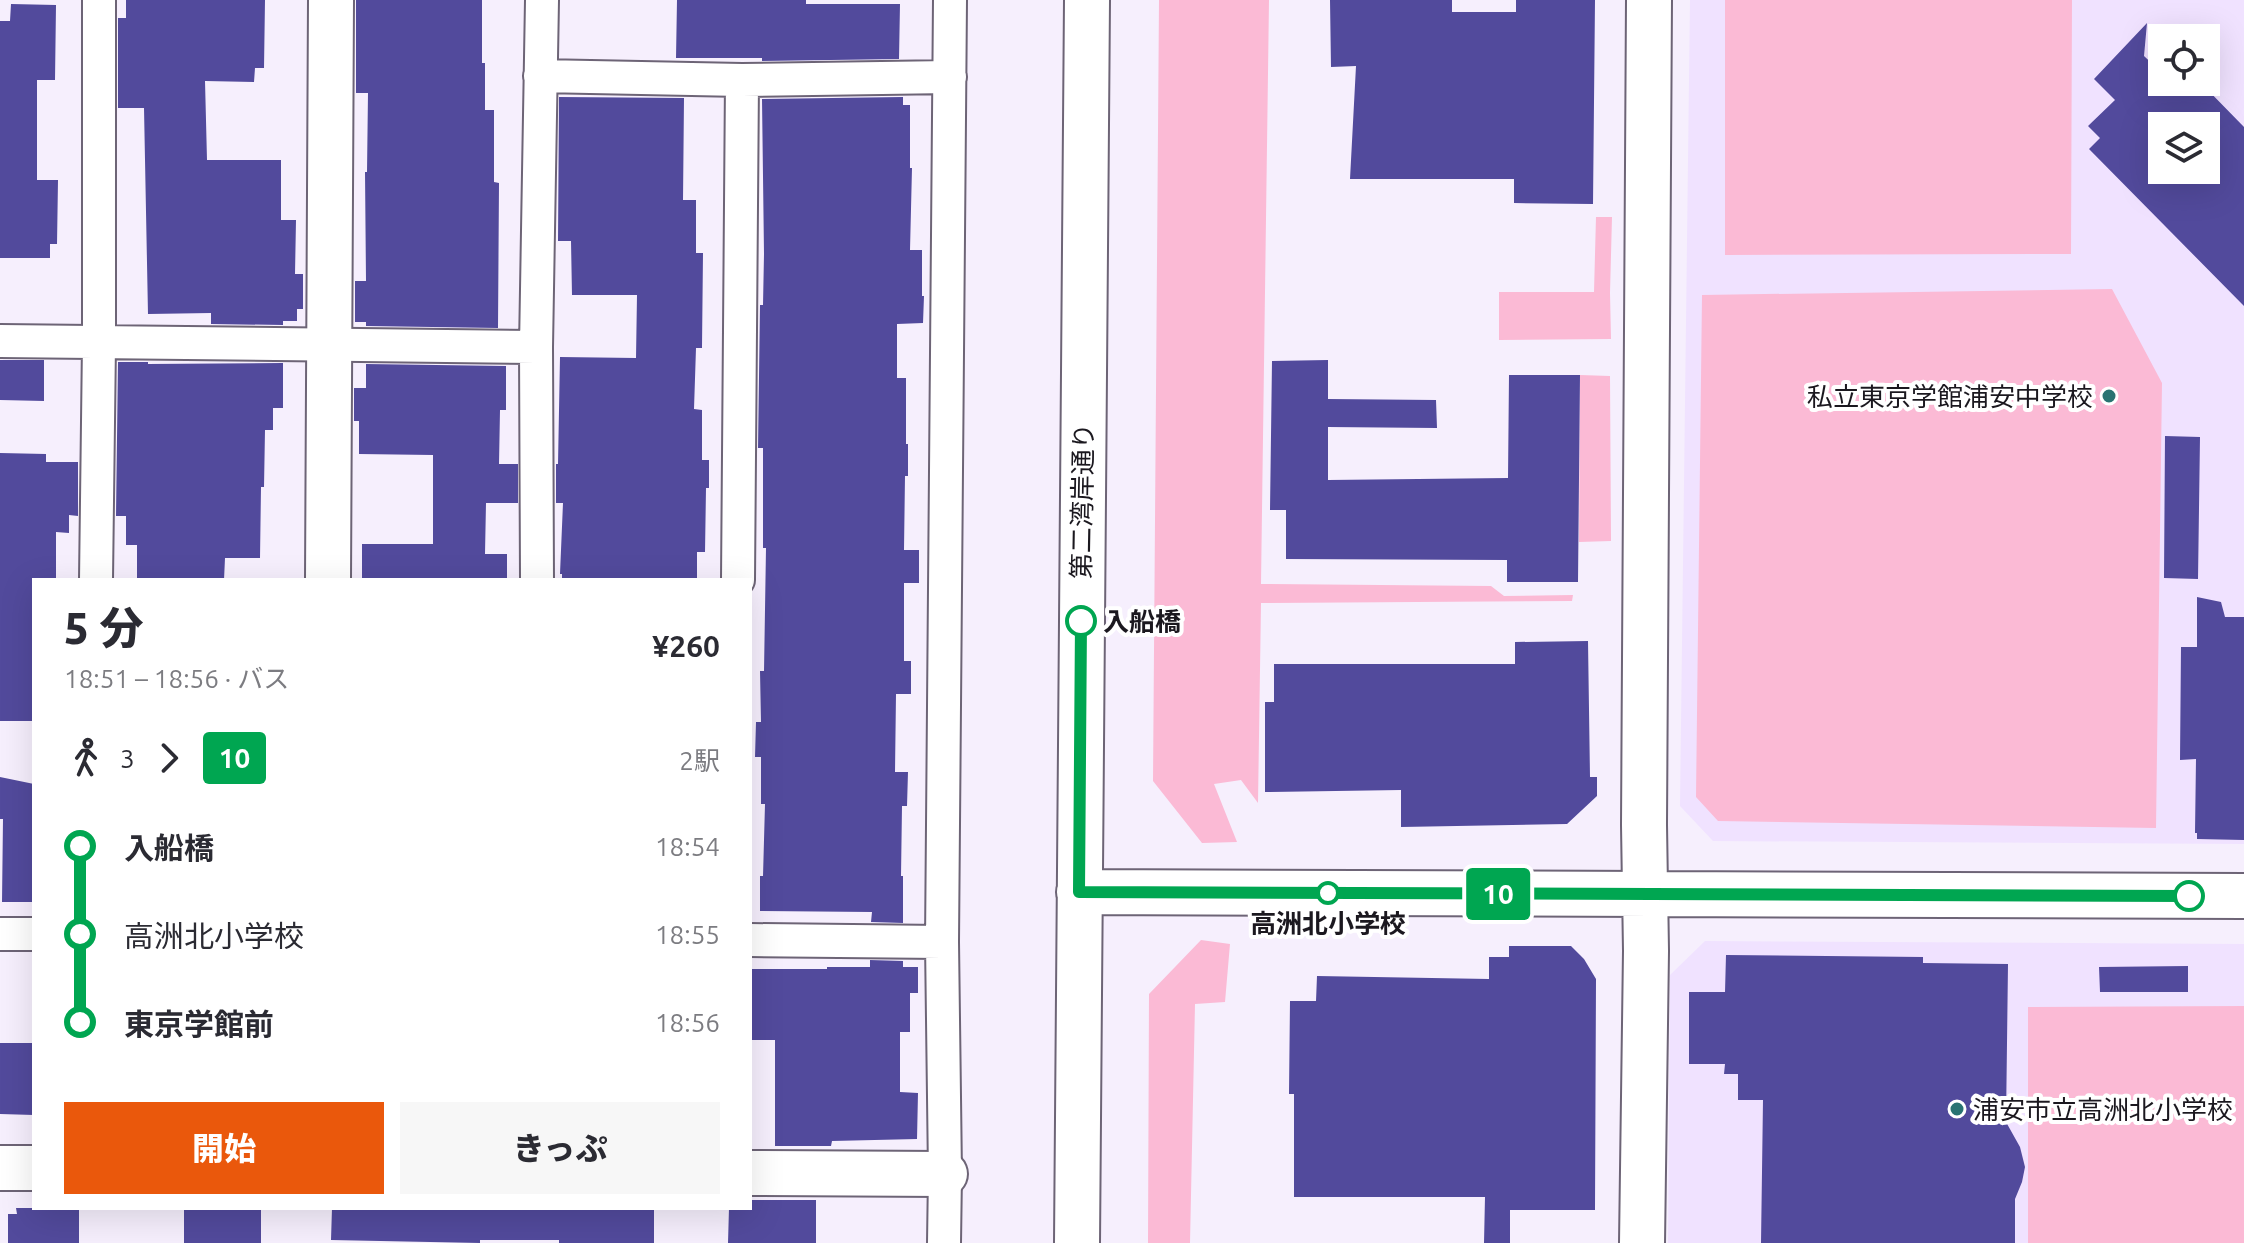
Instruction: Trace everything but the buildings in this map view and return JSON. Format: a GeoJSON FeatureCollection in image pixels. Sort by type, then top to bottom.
{"type":"FeatureCollection","features":[{"type":"Feature","properties":{"kind":"street"},"geometry":{"type":"LineString","coordinates":[[96,578],[99,0]]}},
{"type":"Feature","properties":{"kind":"street"},"geometry":{"type":"LineString","coordinates":[[328,578],[331,0]]}},
{"type":"Feature","properties":{"kind":"street"},"geometry":{"type":"LineString","coordinates":[[537,578],[536,347],[542,0]]}},
{"type":"Feature","properties":{"kind":"street"},"geometry":{"type":"LineString","coordinates":[[944,1243],[942,942],[950,0]]}},
{"type":"Feature","properties":{"kind":"street","name":"第二湾岸通り"},"geometry":{"type":"LineString","coordinates":[[1077,1243],[1087,0]]}},
{"type":"Feature","properties":{"kind":"street"},"geometry":{"type":"LineString","coordinates":[[1642,1243],[1649,0]]}},
{"type":"Feature","properties":{"kind":"street"},"geometry":{"type":"LineString","coordinates":[[540,76],[742,80],[950,77]]}},
{"type":"Feature","properties":{"kind":"street"},"geometry":{"type":"LineString","coordinates":[[738,578],[742,80]]}},
{"type":"Feature","properties":{"kind":"street"},"geometry":{"type":"LineString","coordinates":[[0,341],[536,347]]}},
{"type":"Feature","properties":{"kind":"street"},"geometry":{"type":"LineString","coordinates":[[1079,892],[2244,896]]}},
{"type":"Feature","properties":{"kind":"street"},"geometry":{"type":"LineString","coordinates":[[0,934],[32,934]]}},
{"type":"Feature","properties":{"kind":"street"},"geometry":{"type":"LineString","coordinates":[[752,940],[942,942]]}},
{"type":"Feature","properties":{"kind":"street"},"geometry":{"type":"LineString","coordinates":[[0,1168],[32,1168]]}},
{"type":"Feature","properties":{"kind":"street"},"geometry":{"type":"LineString","coordinates":[[752,1173],[945,1174]]}},
{"type":"Feature","properties":{"kind":"shaded area"},"geometry":{"type":"Polygon","coordinates":[[[1159,0],[1269,0],[1261,584],[1491,586],[1504,596],[1573,595],[1572,601],[1261,603],[1258,803],[1241,780],[1214,784],[1237,842],[1202,843],[1153,781],[1159,0]]]}},
{"type":"Feature","properties":{"kind":"shaded area"},"geometry":{"type":"Polygon","coordinates":[[[1690,0],[2244,0],[2244,844],[1713,841],[1680,806],[1690,0]]]}},
{"type":"Feature","properties":{"kind":"shaded area"},"geometry":{"type":"Polygon","coordinates":[[[1725,0],[2072,0],[2071,254],[1725,255],[1725,0]]]}},
{"type":"Feature","properties":{"kind":"shaded area"},"geometry":{"type":"Polygon","coordinates":[[[1596,217],[1612,217],[1611,339],[1499,340],[1499,292],[1594,292],[1596,217]]]}},
{"type":"Feature","properties":{"kind":"shaded area"},"geometry":{"type":"Polygon","coordinates":[[[2112,289],[2162,383],[2156,828],[1718,821],[1696,797],[1702,295],[2112,289]]]}},
{"type":"Feature","properties":{"kind":"shaded area"},"geometry":{"type":"Polygon","coordinates":[[[1580,375],[1610,376],[1611,541],[1579,542],[1580,375]]]}},
{"type":"Feature","properties":{"kind":"shaded area"},"geometry":{"type":"Polygon","coordinates":[[[1201,940],[1230,944],[1225,1002],[1195,1004],[1190,1243],[1148,1243],[1149,994],[1201,940]]]}},
{"type":"Feature","properties":{"kind":"shaded area","name":"浦安市立高洲北小学校"},"geometry":{"type":"Polygon","coordinates":[[[1705,941],[2244,944],[2244,1243],[1668,1243],[1670,975],[1705,941]]]}},
{"type":"Feature","properties":{"kind":"shaded area"},"geometry":{"type":"Polygon","coordinates":[[[2244,1006],[2244,1243],[2028,1243],[2028,1007],[2244,1006]]]}},
{"type":"Feature","properties":{"kind":"bus line","name":"10"},"geometry":{"type":"LineString","coordinates":[[1081,621],[1079,892],[2189,896]]}},
{"type":"Feature","properties":{"kind":"place","name":"私立東京学館浦安中学校"},"geometry":{"type":"Point","coordinates":[2109,396]}},
{"type":"Feature","properties":{"kind":"place","name":"入船橋"},"geometry":{"type":"Point","coordinates":[1081,621]}},
{"type":"Feature","properties":{"kind":"place","name":"高洲北小学校"},"geometry":{"type":"Point","coordinates":[1328,893]}},
{"type":"Feature","properties":{"kind":"place","name":"浦安市立高洲北小学校"},"geometry":{"type":"Point","coordinates":[1957,1109]}}]}
